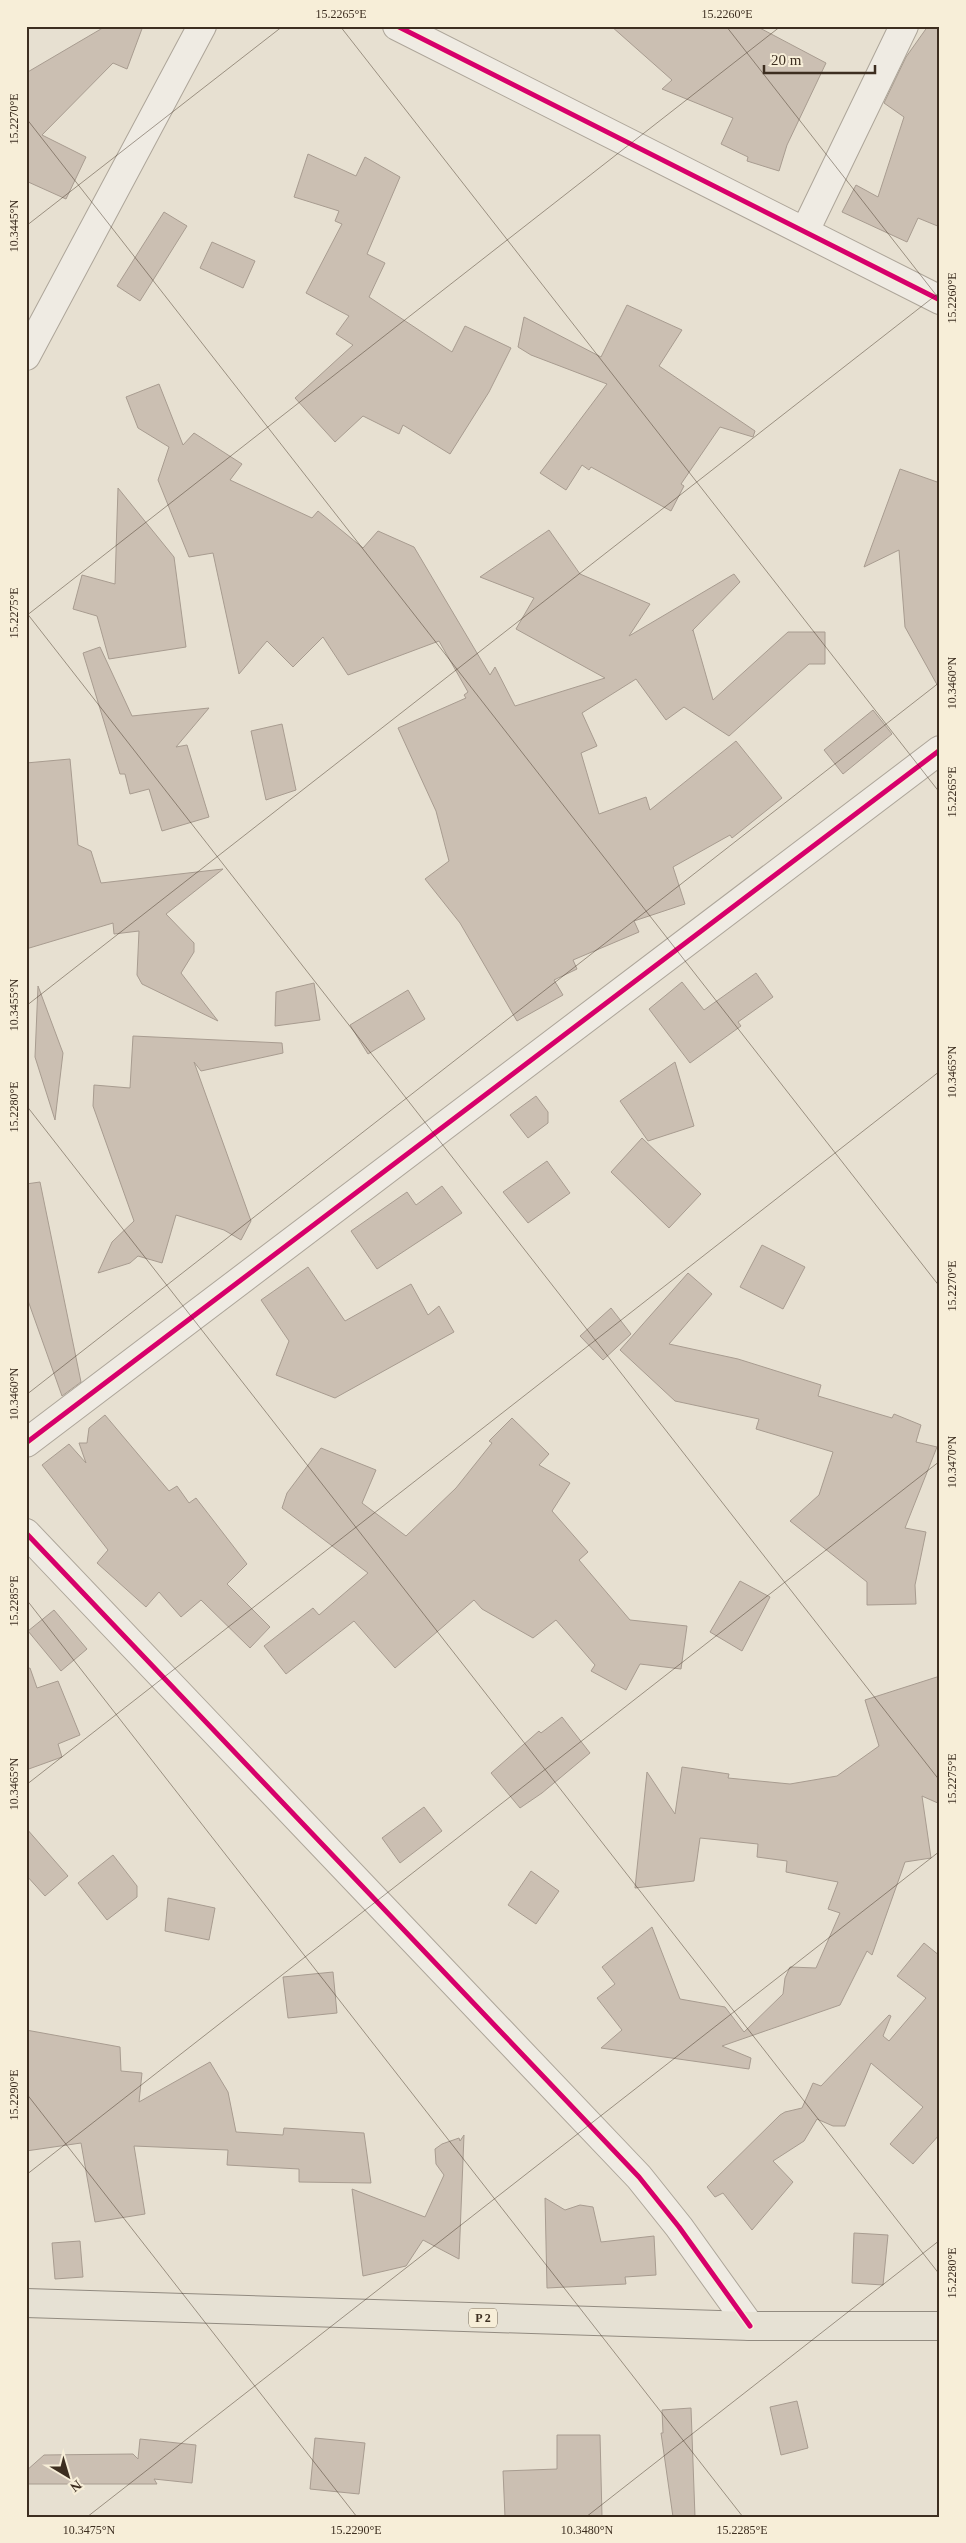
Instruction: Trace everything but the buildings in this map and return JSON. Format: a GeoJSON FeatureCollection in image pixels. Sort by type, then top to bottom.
{"type":"FeatureCollection","features":[{"type":"Feature","properties":{"kind":"main road","name":"P 2"},"geometry":{"type":"LineString","coordinates":[[26,2302],[750,2326],[940,2326]]}},
{"type":"Feature","properties":{"kind":"street"},"geometry":{"type":"LineString","coordinates":[[26,356],[202,26]]}},
{"type":"Feature","properties":{"kind":"street"},"geometry":{"type":"LineString","coordinates":[[397,26],[940,300]]}},
{"type":"Feature","properties":{"kind":"street"},"geometry":{"type":"LineString","coordinates":[[805,232],[904,26]]}},
{"type":"Feature","properties":{"kind":"street"},"geometry":{"type":"LineString","coordinates":[[26,1442],[940,750]]}},
{"type":"Feature","properties":{"kind":"street"},"geometry":{"type":"LineString","coordinates":[[26,1533],[639,2177],[680,2227],[750,2326]]}},
{"type":"Feature","properties":{"kind":"cycle path"},"geometry":{"type":"LineString","coordinates":[[397,26],[940,300]]}},
{"type":"Feature","properties":{"kind":"cycle path"},"geometry":{"type":"LineString","coordinates":[[26,1443],[940,750]]}},
{"type":"Feature","properties":{"kind":"cycle path"},"geometry":{"type":"LineString","coordinates":[[26,1533],[639,2177],[679,2227],[750,2326]]}}]}
